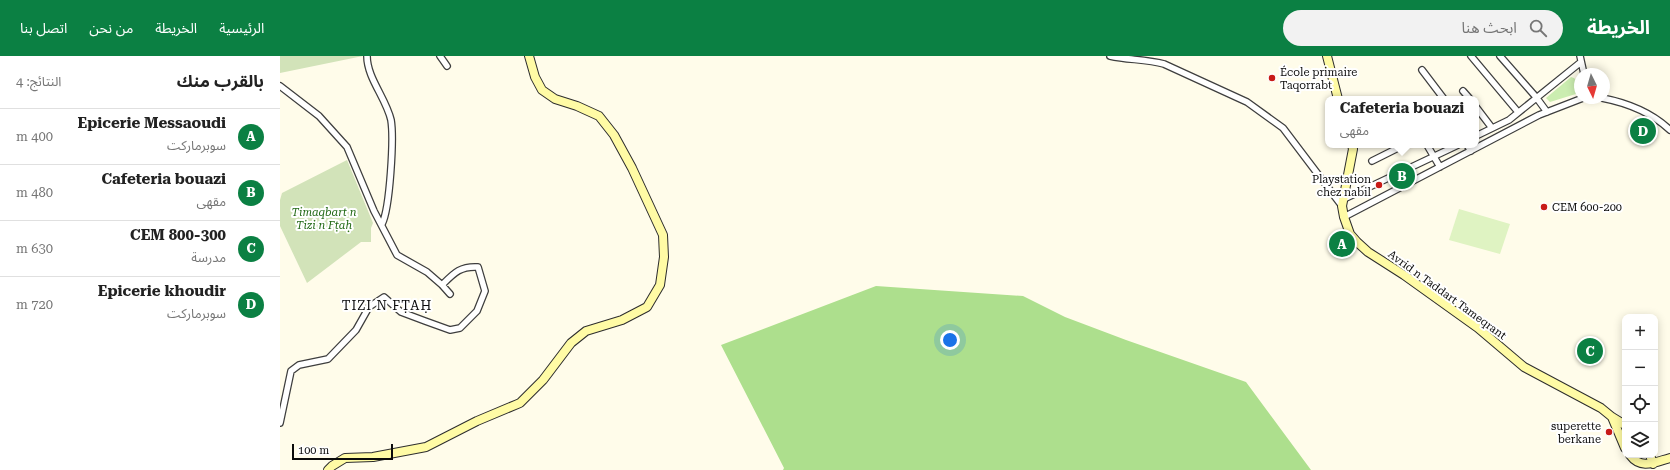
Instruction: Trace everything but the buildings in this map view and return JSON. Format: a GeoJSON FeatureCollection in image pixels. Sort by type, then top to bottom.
{"type":"FeatureCollection","features":[{"type":"Feature","properties":{"kind":"main road"},"geometry":{"type":"LineString","coordinates":[[328,470],[345,458],[373,456],[426,447],[477,421],[520,403],[543,380],[571,343],[586,331],[622,320],[647,307],[660,285],[664,257],[663,235],[632,168],[614,135],[599,116],[577,106],[555,99],[542,90],[535,77],[529,56]]}},
{"type":"Feature","properties":{"kind":"main road"},"geometry":{"type":"LineString","coordinates":[[1327,56],[1337,96]]}},
{"type":"Feature","properties":{"kind":"main road","name":"Avrid n Taddart Tameqrant"},"geometry":{"type":"LineString","coordinates":[[1353,148],[1343,203],[1344,217],[1350,234],[1368,252],[1404,275],[1478,328],[1524,367],[1601,408],[1622,423]]}},
{"type":"Feature","properties":{"kind":"main road"},"geometry":{"type":"LineString","coordinates":[[1612,417],[1622,441]]}},
{"type":"Feature","properties":{"kind":"main road"},"geometry":{"type":"LineString","coordinates":[[1632,458],[1634,461],[1643,465],[1653,464],[1670,458]]}},
{"type":"Feature","properties":{"kind":"main road"},"geometry":{"type":"LineString","coordinates":[[1651,458],[1653,464]]}},
{"type":"Feature","properties":{"kind":"street"},"geometry":{"type":"LineString","coordinates":[[367,56],[371,74],[391,120],[392,145],[389,187],[385,219],[382,224]]}},
{"type":"Feature","properties":{"kind":"street"},"geometry":{"type":"LineString","coordinates":[[440,56],[447,66]]}},
{"type":"Feature","properties":{"kind":"street"},"geometry":{"type":"LineString","coordinates":[[1110,56],[1125,60],[1149,60],[1164,64],[1247,102],[1283,128],[1343,203],[1452,148]]}},
{"type":"Feature","properties":{"kind":"street"},"geometry":{"type":"LineString","coordinates":[[1471,56],[1518,112]]}},
{"type":"Feature","properties":{"kind":"street"},"geometry":{"type":"LineString","coordinates":[[1500,56],[1536,97],[1547,112]]}},
{"type":"Feature","properties":{"kind":"street"},"geometry":{"type":"LineString","coordinates":[[1479,134],[1510,120],[1580,59]]}},
{"type":"Feature","properties":{"kind":"street"},"geometry":{"type":"LineString","coordinates":[[1422,70],[1442,96]]}},
{"type":"Feature","properties":{"kind":"street"},"geometry":{"type":"LineString","coordinates":[[280,86],[319,116],[347,147],[374,211],[398,255],[419,267],[442,285],[450,294]]}},
{"type":"Feature","properties":{"kind":"street"},"geometry":{"type":"LineString","coordinates":[[1463,91],[1467,96]]}},
{"type":"Feature","properties":{"kind":"street"},"geometry":{"type":"LineString","coordinates":[[1610,99],[1620,101],[1641,109],[1659,119],[1670,130]]}},
{"type":"Feature","properties":{"kind":"street"},"geometry":{"type":"LineString","coordinates":[[1479,147],[1547,112],[1574,102]]}},
{"type":"Feature","properties":{"kind":"street"},"geometry":{"type":"LineString","coordinates":[[1479,111],[1492,128]]}},
{"type":"Feature","properties":{"kind":"street"},"geometry":{"type":"LineString","coordinates":[[1372,161],[1398,148]]}},
{"type":"Feature","properties":{"kind":"street"},"geometry":{"type":"LineString","coordinates":[[1428,148],[1440,167]]}},
{"type":"Feature","properties":{"kind":"street"},"geometry":{"type":"LineString","coordinates":[[1344,217],[1477,148]]}},
{"type":"Feature","properties":{"kind":"street"},"geometry":{"type":"LineString","coordinates":[[280,423],[291,371],[299,365],[328,359],[356,330],[369,307],[384,297],[401,312],[450,330],[460,328],[477,311],[485,291],[478,267],[466,266],[456,272],[442,285]]}},
{"type":"Feature","properties":{"kind":"green space"},"geometry":{"type":"Polygon","coordinates":[[[280,56],[363,56],[280,73],[280,56]]]}},
{"type":"Feature","properties":{"kind":"green space"},"geometry":{"type":"Polygon","coordinates":[[[1571,77],[1574,78],[1574,95],[1550,102],[1546,98],[1571,77]]]}},
{"type":"Feature","properties":{"kind":"green space","name":"Timaqbart n Tizi n Fṭaḥ"},"geometry":{"type":"Polygon","coordinates":[[[347,160],[373,223],[371,228],[371,242],[361,242],[307,283],[280,226],[280,200],[282,193],[347,160]]]}},
{"type":"Feature","properties":{"kind":"green space"},"geometry":{"type":"Polygon","coordinates":[[[1459,209],[1510,224],[1500,254],[1449,240],[1459,209]]]}},
{"type":"Feature","properties":{"kind":"green space"},"geometry":{"type":"Polygon","coordinates":[[[876,286],[1023,296],[1065,317],[1246,382],[1311,470],[783,470],[784,468],[721,345],[876,286]]]}},
{"type":"Feature","properties":{"kind":"place","name":"École primaire Taqorrabt"},"geometry":{"type":"Point","coordinates":[1272,78]}},
{"type":"Feature","properties":{"kind":"place","name":"Epicerie khoudir"},"geometry":{"type":"Point","coordinates":[1643,131]}},
{"type":"Feature","properties":{"kind":"place","name":"Cafeteria bouazi"},"geometry":{"type":"Point","coordinates":[1402,176]}},
{"type":"Feature","properties":{"kind":"place","name":"Playstation chez nabil"},"geometry":{"type":"Point","coordinates":[1379,185]}},
{"type":"Feature","properties":{"kind":"place","name":"CEM 600-200"},"geometry":{"type":"Point","coordinates":[1544,207]}},
{"type":"Feature","properties":{"kind":"place","name":"Epicerie Messaoudi"},"geometry":{"type":"Point","coordinates":[1342,244]}},
{"type":"Feature","properties":{"kind":"place","name":"CEM 800-300"},"geometry":{"type":"Point","coordinates":[1590,351]}},
{"type":"Feature","properties":{"kind":"place","name":"superette berkane"},"geometry":{"type":"Point","coordinates":[1609,432]}},
{"type":"Feature","properties":{"kind":"district","name":"TIZI N FṬAḤ"},"geometry":{"type":"Point","coordinates":[387,305]}}]}
